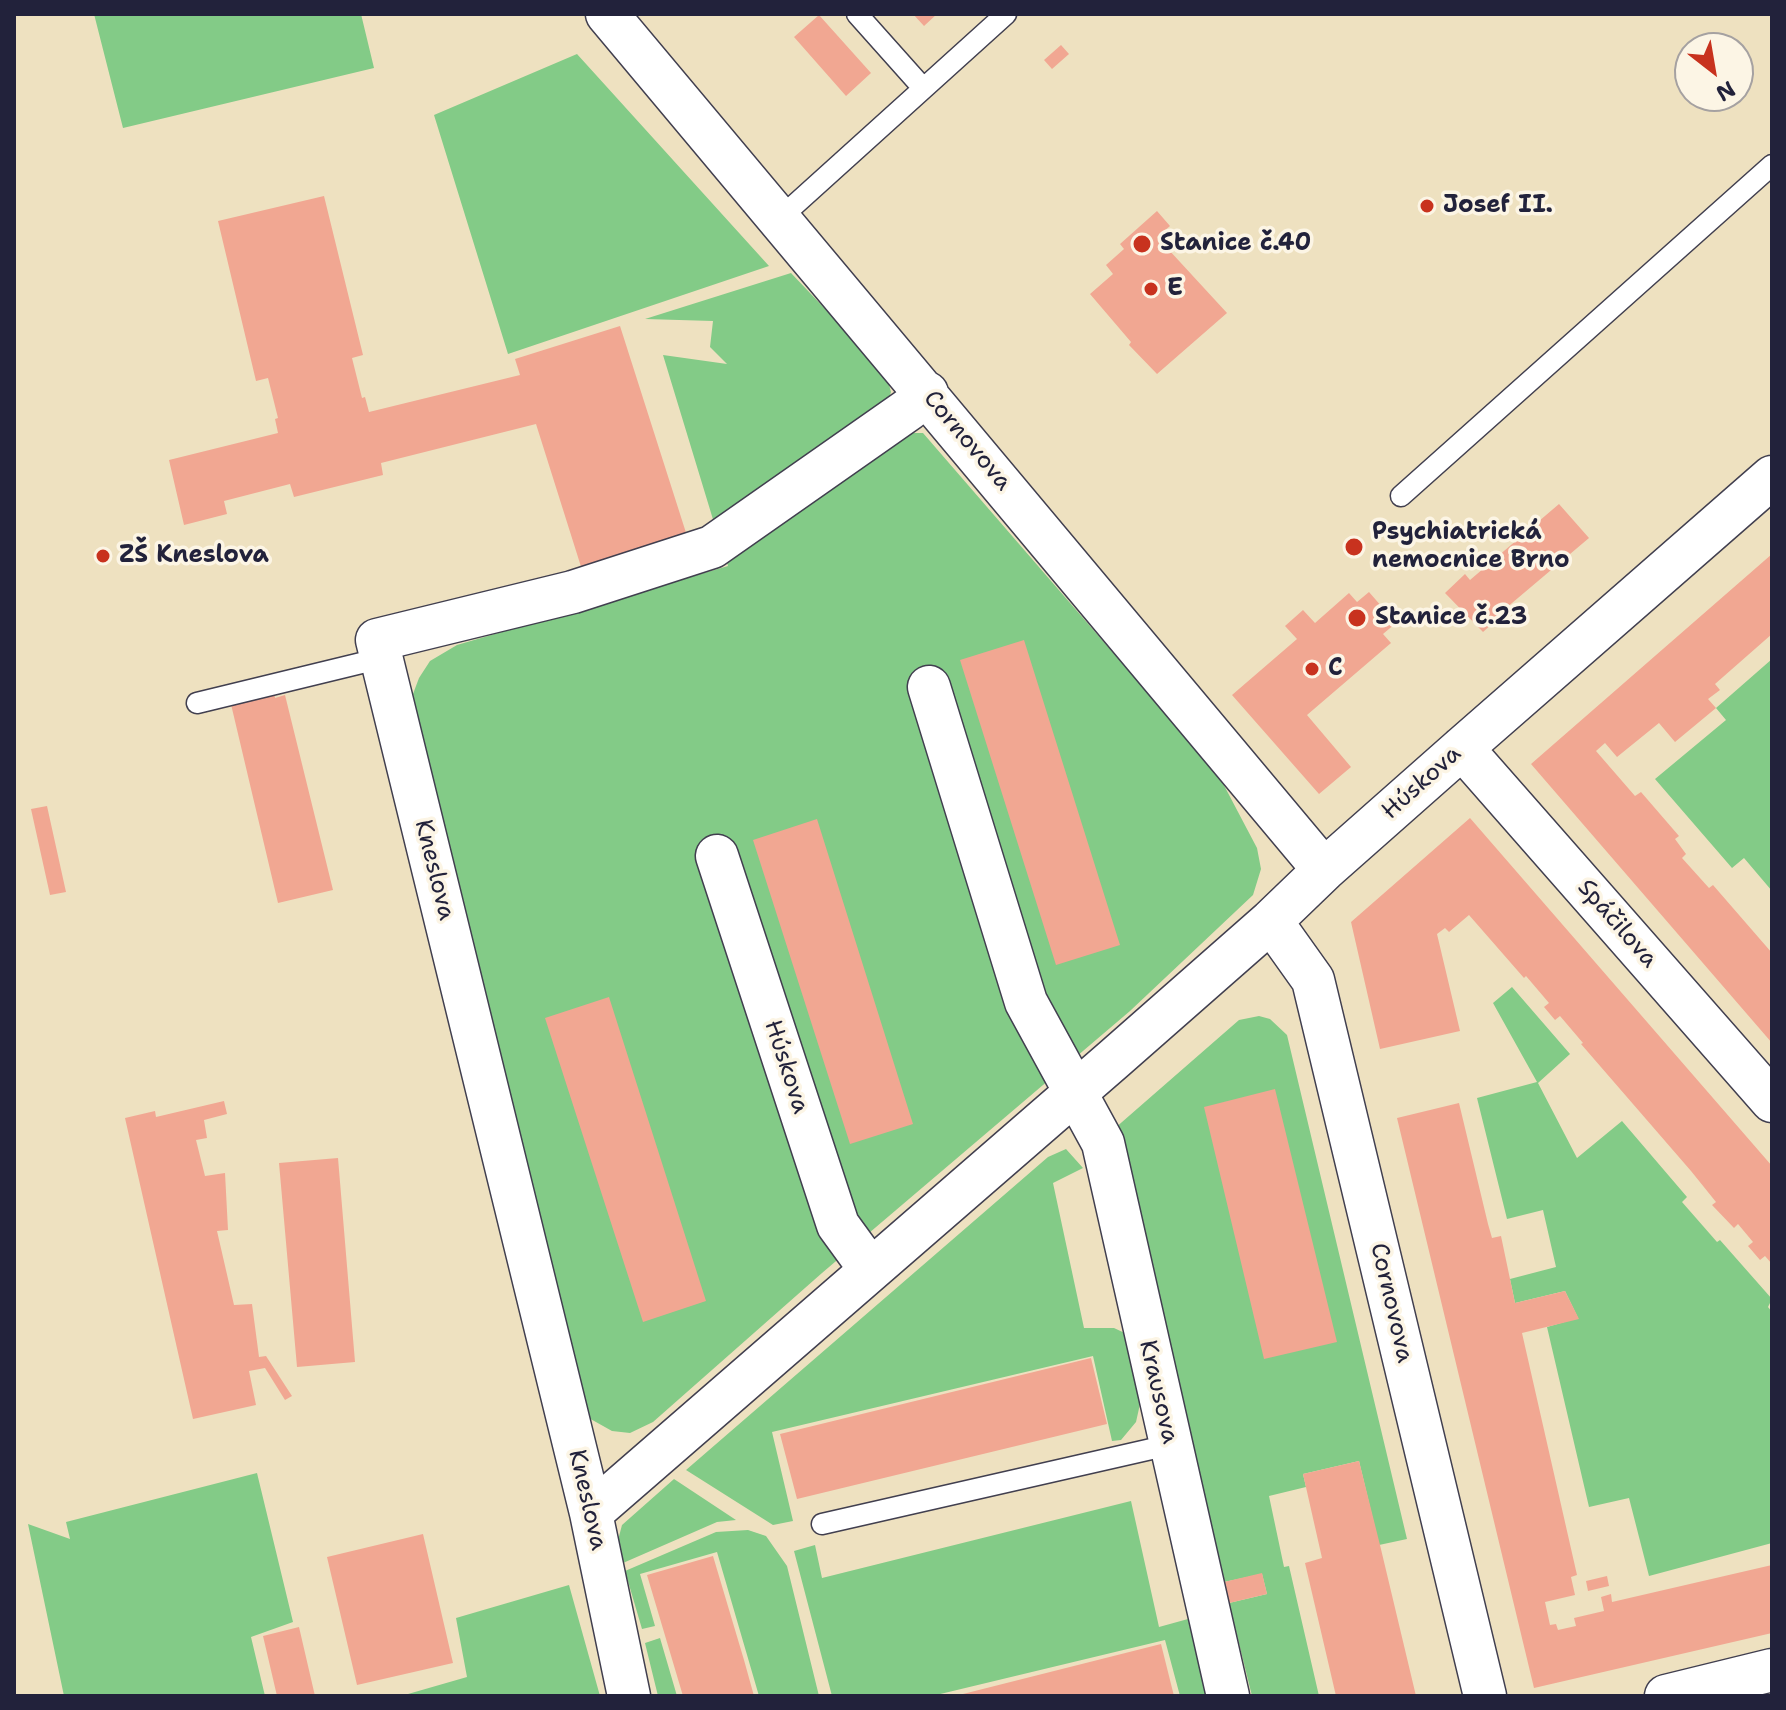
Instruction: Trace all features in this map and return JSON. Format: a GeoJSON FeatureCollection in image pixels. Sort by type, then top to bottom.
{"type":"FeatureCollection","features":[{"type":"Feature","properties":{"kind":"street","name":"Cornovova"},"geometry":{"type":"LineString","coordinates":[[607,14],[1324,870]]}},
{"type":"Feature","properties":{"kind":"street"},"geometry":{"type":"LineString","coordinates":[[380,649],[712,547],[909,409],[927,393]]}},
{"type":"Feature","properties":{"kind":"street","name":"Húskova"},"geometry":{"type":"LineString","coordinates":[[591,1513],[1271,921],[1324,870],[1772,477]]}},
{"type":"Feature","properties":{"kind":"street","name":"Kneslova"},"geometry":{"type":"LineString","coordinates":[[380,649],[591,1513],[629,1696]]}},
{"type":"Feature","properties":{"kind":"street"},"geometry":{"type":"LineString","coordinates":[[929,687],[1026,1002],[1075,1092]]}},
{"type":"Feature","properties":{"kind":"street","name":"Spáčilova"},"geometry":{"type":"LineString","coordinates":[[1462,748],[1772,1101]]}},
{"type":"Feature","properties":{"kind":"street","name":"Húskova"},"geometry":{"type":"LineString","coordinates":[[717,856],[838,1225],[870,1269]]}},
{"type":"Feature","properties":{"kind":"street","name":"Cornovova"},"geometry":{"type":"LineString","coordinates":[[1271,921],[1313,980],[1485,1696]]}},
{"type":"Feature","properties":{"kind":"street","name":"Krausova"},"geometry":{"type":"LineString","coordinates":[[1075,1092],[1103,1143],[1228,1696]]}},
{"type":"Feature","properties":{"kind":"street"},"geometry":{"type":"LineString","coordinates":[[1666,1696],[1772,1670]]}},
{"type":"Feature","properties":{"kind":"lane"},"geometry":{"type":"LineString","coordinates":[[857,14],[923,88]]}},
{"type":"Feature","properties":{"kind":"lane"},"geometry":{"type":"LineString","coordinates":[[779,219],[1006,14]]}},
{"type":"Feature","properties":{"kind":"lane"},"geometry":{"type":"LineString","coordinates":[[1401,496],[1772,165]]}},
{"type":"Feature","properties":{"kind":"lane"},"geometry":{"type":"LineString","coordinates":[[197,703],[380,649]]}},
{"type":"Feature","properties":{"kind":"lane"},"geometry":{"type":"LineString","coordinates":[[822,1524],[1169,1445]]}},
{"type":"Feature","properties":{"kind":"green space"},"geometry":{"type":"Polygon","coordinates":[[[94,14],[361,14],[374,68],[123,128],[94,14]]]}},
{"type":"Feature","properties":{"kind":"green space"},"geometry":{"type":"Polygon","coordinates":[[[577,54],[769,266],[508,354],[434,115],[577,54]]]}},
{"type":"Feature","properties":{"kind":"green space"},"geometry":{"type":"Polygon","coordinates":[[[791,273],[886,373],[891,392],[886,407],[715,526],[663,355],[727,364],[710,347],[713,321],[645,319],[791,273]]]}},
{"type":"Feature","properties":{"kind":"green space"},"geometry":{"type":"Polygon","coordinates":[[[906,433],[923,433],[1218,774],[1257,848],[1261,869],[1253,895],[1130,1011],[822,1273],[653,1422],[630,1433],[612,1431],[587,1417],[416,723],[413,694],[430,661],[457,645],[728,566],[723,549],[906,433]]]}},
{"type":"Feature","properties":{"kind":"green space"},"geometry":{"type":"Polygon","coordinates":[[[1772,659],[1772,891],[1744,858],[1732,868],[1655,779],[1726,720],[1716,708],[1772,659]]]}},
{"type":"Feature","properties":{"kind":"green space"},"geometry":{"type":"Polygon","coordinates":[[[1512,987],[1570,1054],[1538,1083],[1577,1158],[1622,1121],[1687,1197],[1682,1202],[1772,1299],[1768,1307],[1772,1312],[1772,1543],[1649,1576],[1629,1498],[1589,1507],[1547,1327],[1578,1318],[1565,1291],[1515,1303],[1510,1279],[1556,1267],[1543,1210],[1507,1219],[1477,1098],[1537,1082],[1493,1003],[1512,987]]]}},
{"type":"Feature","properties":{"kind":"green space"},"geometry":{"type":"Polygon","coordinates":[[[1259,1016],[1270,1019],[1287,1035],[1407,1539],[1379,1545],[1359,1461],[1303,1474],[1306,1487],[1269,1496],[1284,1567],[1289,1566],[1319,1696],[1252,1696],[1229,1603],[1267,1594],[1262,1574],[1224,1582],[1114,1129],[1239,1020],[1259,1016]]]}},
{"type":"Feature","properties":{"kind":"green space"},"geometry":{"type":"Polygon","coordinates":[[[1066,1149],[1083,1168],[1053,1183],[1084,1328],[1114,1328],[1129,1335],[1144,1386],[1136,1422],[1121,1440],[1112,1441],[1093,1356],[772,1432],[793,1521],[773,1525],[686,1470],[1048,1157],[1066,1149]]]}},
{"type":"Feature","properties":{"kind":"green space"},"geometry":{"type":"Polygon","coordinates":[[[257,1473],[293,1622],[251,1637],[265,1696],[64,1696],[28,1524],[70,1539],[66,1522],[257,1473]]]}},
{"type":"Feature","properties":{"kind":"green space"},"geometry":{"type":"Polygon","coordinates":[[[674,1479],[736,1520],[717,1522],[623,1563],[617,1544],[622,1525],[674,1479]]]}},
{"type":"Feature","properties":{"kind":"green space"},"geometry":{"type":"Polygon","coordinates":[[[1131,1501],[1159,1627],[1188,1619],[1206,1696],[1180,1696],[1165,1640],[932,1696],[832,1696],[794,1551],[815,1545],[822,1578],[1131,1501]]]}},
{"type":"Feature","properties":{"kind":"green space"},"geometry":{"type":"Polygon","coordinates":[[[748,1530],[766,1536],[787,1566],[819,1696],[759,1696],[717,1552],[640,1574],[655,1626],[642,1629],[625,1571],[716,1532],[748,1530]]]}},
{"type":"Feature","properties":{"kind":"green space"},"geometry":{"type":"Polygon","coordinates":[[[569,1585],[600,1696],[409,1696],[467,1677],[456,1618],[569,1585]]]}},
{"type":"Feature","properties":{"kind":"green space"},"geometry":{"type":"Polygon","coordinates":[[[660,1638],[677,1696],[658,1696],[645,1643],[660,1638]]]}},
{"type":"Feature","properties":{"kind":"building"},"geometry":{"type":"Polygon","coordinates":[[[913,14],[937,14],[924,26],[913,14]]]}},
{"type":"Feature","properties":{"kind":"building"},"geometry":{"type":"Polygon","coordinates":[[[819,15],[871,73],[846,96],[794,37],[819,15]]]}},
{"type":"Feature","properties":{"kind":"building"},"geometry":{"type":"Polygon","coordinates":[[[1061,45],[1069,54],[1052,69],[1044,60],[1061,45]]]}},
{"type":"Feature","properties":{"kind":"building","name":"ZŠ Kneslova"},"geometry":{"type":"Polygon","coordinates":[[[324,196],[363,355],[352,358],[362,398],[365,397],[369,412],[520,375],[515,359],[620,326],[688,539],[583,573],[536,424],[381,463],[383,475],[294,497],[290,484],[224,501],[227,514],[184,525],[169,460],[278,433],[275,419],[278,418],[268,378],[256,381],[218,221],[324,196]]]}},
{"type":"Feature","properties":{"kind":"building","name":"E"},"geometry":{"type":"Polygon","coordinates":[[[1157,211],[1170,226],[1157,237],[1227,313],[1157,374],[1129,345],[1131,342],[1090,294],[1113,274],[1106,265],[1124,249],[1120,244],[1157,211]]]}},
{"type":"Feature","properties":{"kind":"building"},"geometry":{"type":"Polygon","coordinates":[[[1559,504],[1589,538],[1499,614],[1501,616],[1483,632],[1445,593],[1465,574],[1470,580],[1559,504]]]}},
{"type":"Feature","properties":{"kind":"building"},"geometry":{"type":"Polygon","coordinates":[[[1772,554],[1772,634],[1715,684],[1720,690],[1708,699],[1716,708],[1675,742],[1659,723],[1617,757],[1605,743],[1596,751],[1635,796],[1641,792],[1679,836],[1675,839],[1686,854],[1682,858],[1709,888],[1713,885],[1772,953],[1772,1043],[1531,764],[1772,554]]]}},
{"type":"Feature","properties":{"kind":"building","name":"C"},"geometry":{"type":"Polygon","coordinates":[[[1369,592],[1396,623],[1383,634],[1391,643],[1307,715],[1351,767],[1319,794],[1232,695],[1297,639],[1285,626],[1303,610],[1315,623],[1349,593],[1357,602],[1369,592]]]}},
{"type":"Feature","properties":{"kind":"building"},"geometry":{"type":"Polygon","coordinates":[[[1024,640],[1120,945],[1056,965],[960,660],[1024,640]]]}},
{"type":"Feature","properties":{"kind":"building"},"geometry":{"type":"Polygon","coordinates":[[[274,690],[275,698],[285,695],[333,890],[278,903],[230,700],[274,690]]]}},
{"type":"Feature","properties":{"kind":"building"},"geometry":{"type":"Polygon","coordinates":[[[47,806],[66,892],[50,895],[31,809],[47,806]]]}},
{"type":"Feature","properties":{"kind":"building"},"geometry":{"type":"Polygon","coordinates":[[[1470,818],[1772,1166],[1772,1264],[1765,1256],[1760,1260],[1748,1246],[1753,1242],[1738,1224],[1734,1228],[1712,1205],[1716,1202],[1691,1171],[1560,1016],[1555,1020],[1544,1007],[1549,1003],[1469,915],[1449,932],[1445,928],[1437,934],[1460,1031],[1380,1049],[1351,922],[1470,818]]]}},
{"type":"Feature","properties":{"kind":"building"},"geometry":{"type":"Polygon","coordinates":[[[817,819],[913,1124],[850,1144],[753,840],[817,819]]]}},
{"type":"Feature","properties":{"kind":"building"},"geometry":{"type":"Polygon","coordinates":[[[609,997],[706,1301],[643,1322],[545,1018],[609,997]]]}},
{"type":"Feature","properties":{"kind":"building"},"geometry":{"type":"Polygon","coordinates":[[[1275,1089],[1337,1342],[1264,1359],[1204,1107],[1275,1089]]]}},
{"type":"Feature","properties":{"kind":"building"},"geometry":{"type":"Polygon","coordinates":[[[224,1101],[227,1114],[204,1120],[207,1138],[196,1140],[205,1176],[225,1173],[228,1230],[217,1231],[234,1305],[252,1304],[259,1357],[266,1356],[292,1396],[285,1400],[265,1368],[249,1371],[256,1405],[193,1419],[125,1118],[155,1111],[156,1117],[224,1101]]]}},
{"type":"Feature","properties":{"kind":"building"},"geometry":{"type":"Polygon","coordinates":[[[1459,1103],[1488,1224],[1492,1238],[1501,1236],[1515,1303],[1565,1291],[1579,1319],[1522,1333],[1577,1575],[1571,1577],[1575,1595],[1545,1602],[1550,1625],[1556,1624],[1558,1630],[1576,1626],[1574,1618],[1604,1611],[1601,1597],[1611,1594],[1612,1602],[1772,1565],[1772,1633],[1534,1688],[1397,1118],[1459,1103]]]}},
{"type":"Feature","properties":{"kind":"building"},"geometry":{"type":"Polygon","coordinates":[[[338,1158],[355,1362],[297,1367],[279,1163],[338,1158]]]}},
{"type":"Feature","properties":{"kind":"building"},"geometry":{"type":"Polygon","coordinates":[[[1091,1358],[1107,1424],[797,1499],[780,1434],[1091,1358]]]}},
{"type":"Feature","properties":{"kind":"building"},"geometry":{"type":"Polygon","coordinates":[[[1359,1461],[1416,1696],[1336,1696],[1305,1563],[1322,1558],[1303,1474],[1359,1461]]]}},
{"type":"Feature","properties":{"kind":"building"},"geometry":{"type":"Polygon","coordinates":[[[423,1534],[453,1663],[357,1685],[327,1557],[423,1534]]]}},
{"type":"Feature","properties":{"kind":"building"},"geometry":{"type":"Polygon","coordinates":[[[713,1556],[754,1696],[683,1696],[647,1575],[713,1556]]]}},
{"type":"Feature","properties":{"kind":"building"},"geometry":{"type":"Polygon","coordinates":[[[1262,1573],[1267,1594],[1229,1603],[1224,1582],[1262,1573]]]}},
{"type":"Feature","properties":{"kind":"building"},"geometry":{"type":"Polygon","coordinates":[[[1607,1576],[1609,1586],[1588,1591],[1586,1581],[1607,1576]]]}},
{"type":"Feature","properties":{"kind":"building"},"geometry":{"type":"Polygon","coordinates":[[[299,1627],[315,1696],[277,1696],[263,1636],[299,1627]]]}},
{"type":"Feature","properties":{"kind":"building"},"geometry":{"type":"Polygon","coordinates":[[[1161,1644],[1174,1696],[959,1696],[959,1695],[1161,1644]]]}},
{"type":"Feature","properties":{"kind":"place","name":"Josef II."},"geometry":{"type":"Point","coordinates":[1427,206]}},
{"type":"Feature","properties":{"kind":"place","name":"Stanice č.40"},"geometry":{"type":"Point","coordinates":[1142,244]}},
{"type":"Feature","properties":{"kind":"place","name":"E"},"geometry":{"type":"Point","coordinates":[1151,289]}},
{"type":"Feature","properties":{"kind":"place","name":"Psychiatrická nemocnice Brno"},"geometry":{"type":"Point","coordinates":[1354,547]}},
{"type":"Feature","properties":{"kind":"place","name":"ZŠ Kneslova"},"geometry":{"type":"Point","coordinates":[103,556]}},
{"type":"Feature","properties":{"kind":"place","name":"Stanice č.23"},"geometry":{"type":"Point","coordinates":[1357,618]}},
{"type":"Feature","properties":{"kind":"place","name":"C"},"geometry":{"type":"Point","coordinates":[1312,669]}}]}
